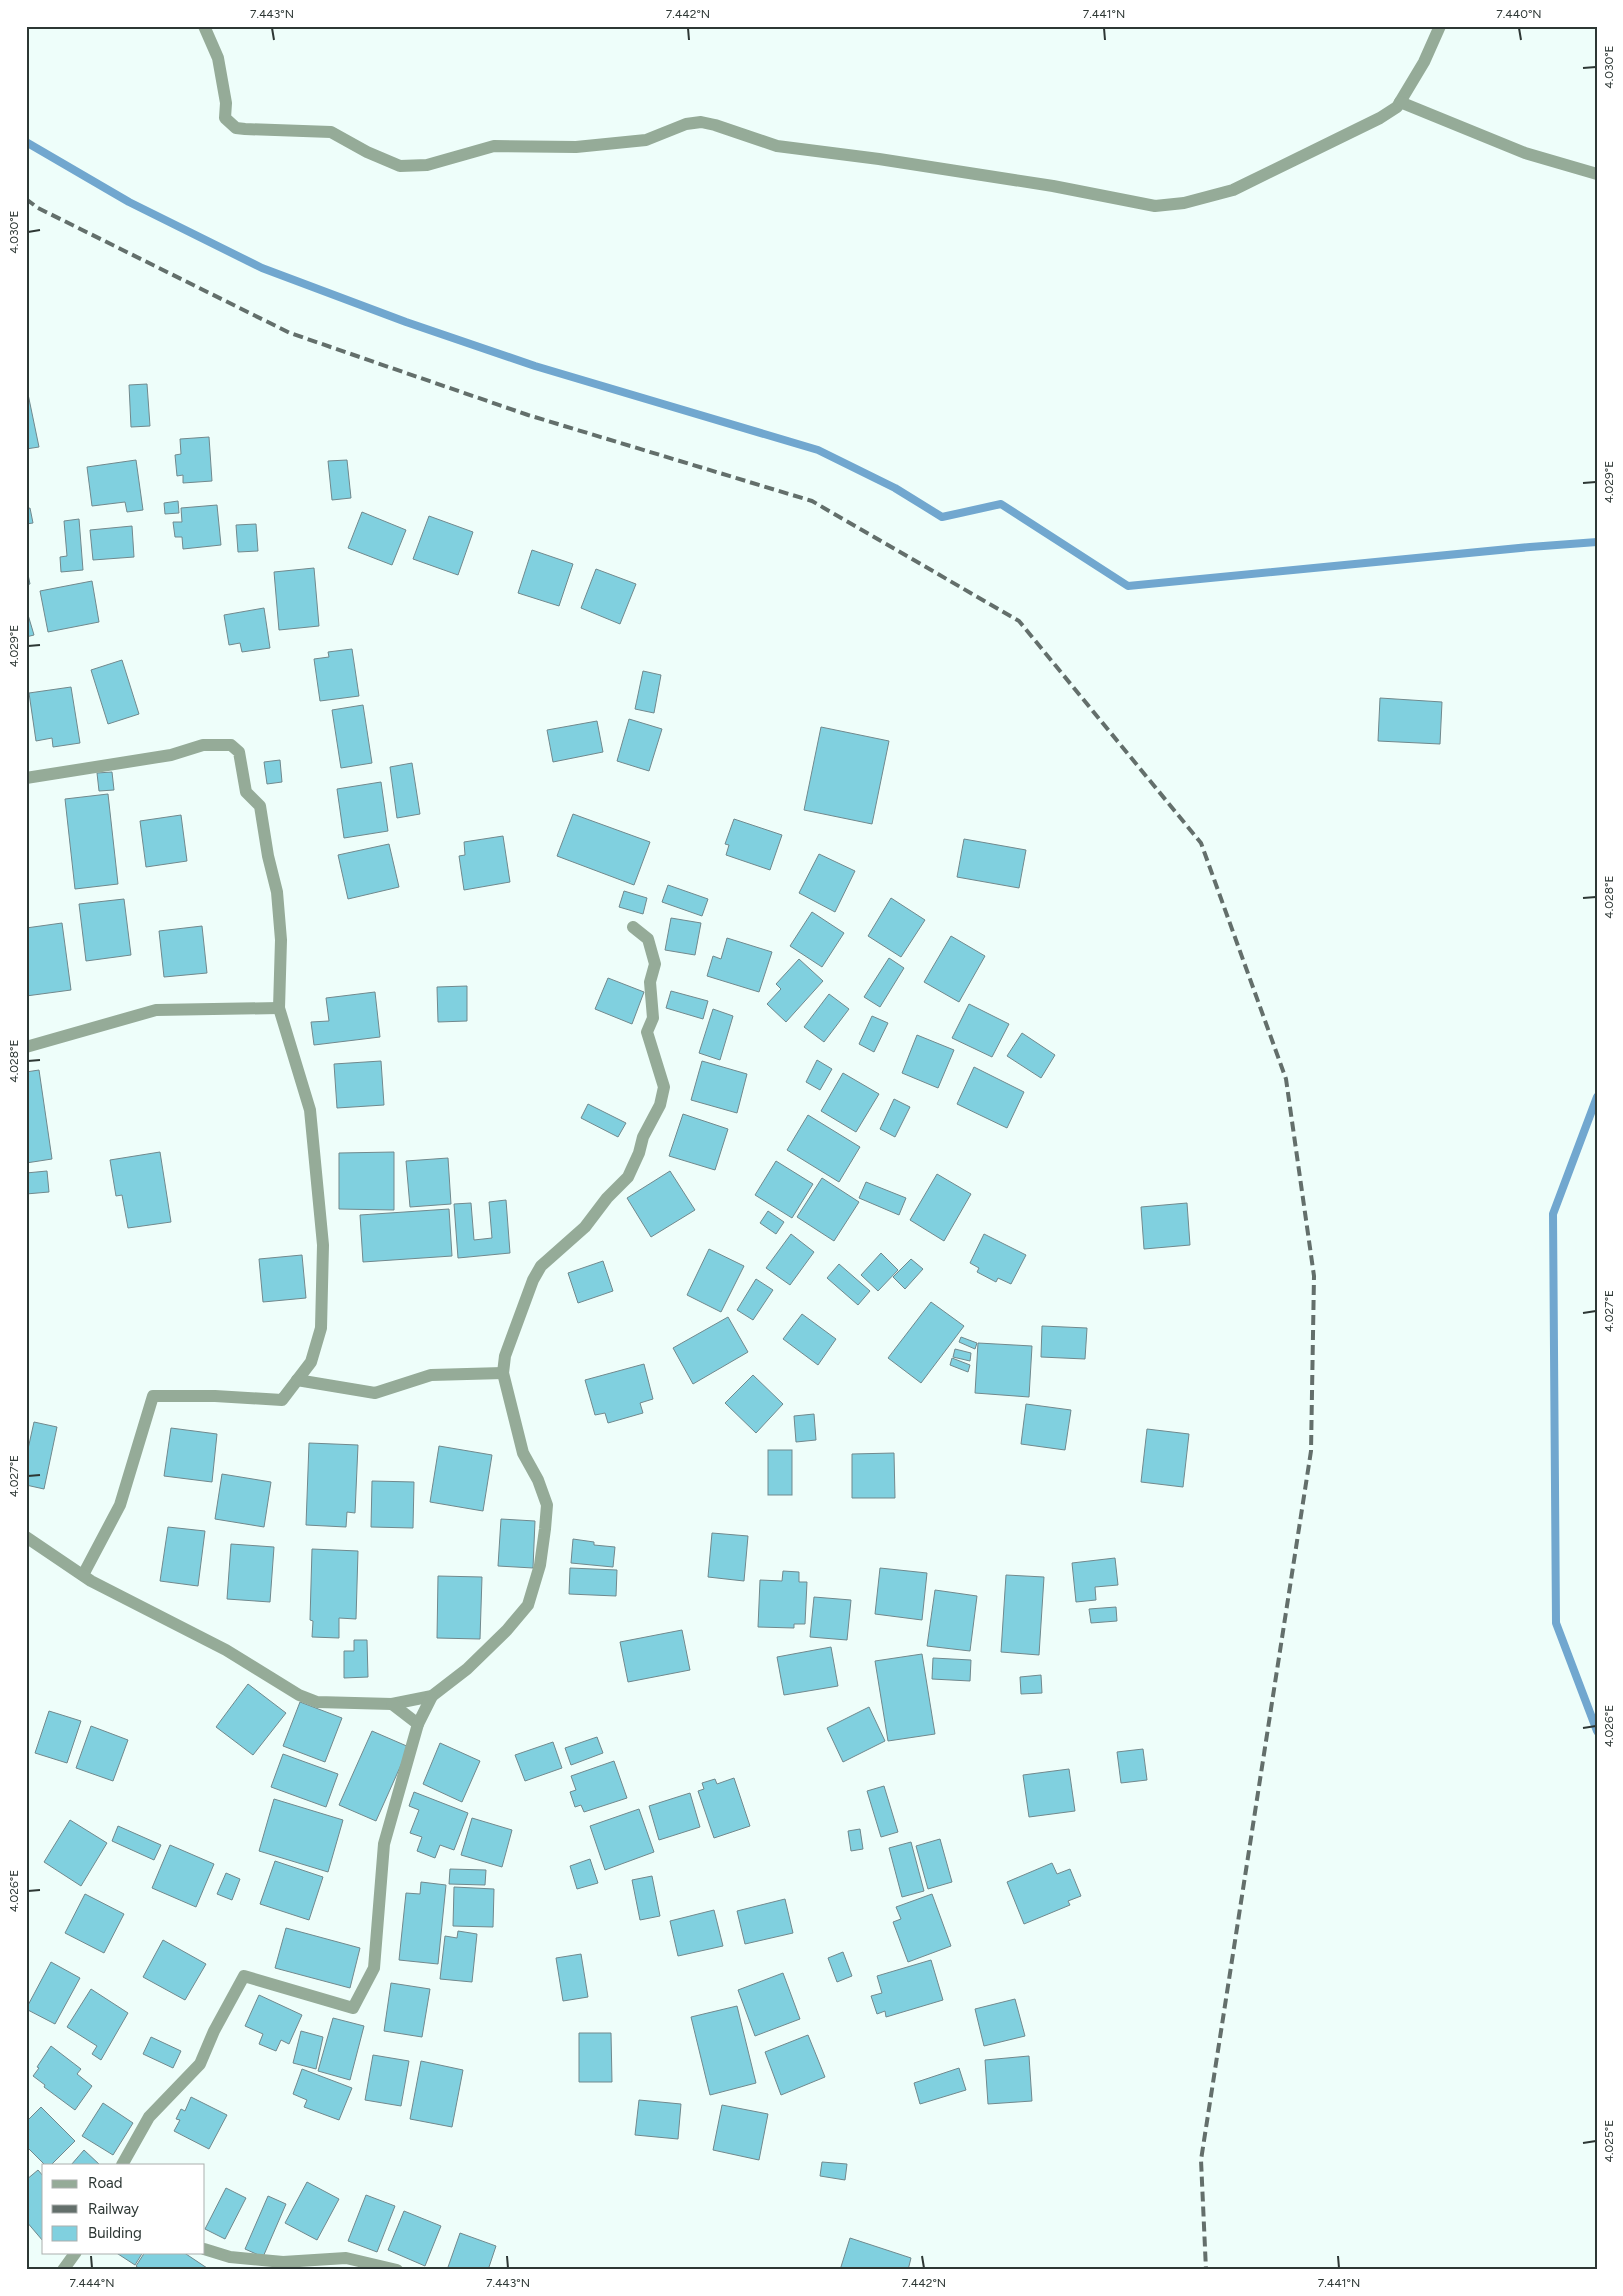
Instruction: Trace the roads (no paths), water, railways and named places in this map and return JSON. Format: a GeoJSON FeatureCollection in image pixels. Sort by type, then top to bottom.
{"type":"FeatureCollection","features":[{"type":"Feature","properties":{"kind":"street"},"geometry":{"type":"LineString","coordinates":[[204,26],[218,58],[226,103],[225,118],[229,123],[236,128],[245,129],[331,132],[366,152],[400,166],[427,165],[494,146],[576,147],[646,140],[686,124],[700,122],[777,146],[908,163],[1053,186],[1155,206],[1184,203],[1233,190],[1380,118],[1397,107],[1424,62],[1440,26]]}},
{"type":"Feature","properties":{"kind":"street"},"geometry":{"type":"LineString","coordinates":[[1400,102],[1525,153],[1597,174]]}},
{"type":"Feature","properties":{"kind":"street"},"geometry":{"type":"LineString","coordinates":[[26,778],[171,756],[203,745],[231,744],[239,752],[246,792],[260,806],[268,856],[277,892],[281,940],[280,1008],[310,1110],[324,1245],[321,1328],[311,1362],[282,1400],[216,1396],[154,1396],[120,1505],[83,1576]]}},
{"type":"Feature","properties":{"kind":"street"},"geometry":{"type":"LineString","coordinates":[[123,2164],[149,2117],[200,2064],[214,2031],[244,1976],[353,2008],[374,1968],[384,1844],[418,1724],[432,1696],[467,1669],[507,1630],[528,1606],[540,1565],[548,1506],[538,1480],[523,1453],[503,1373],[505,1356],[532,1280],[541,1266],[585,1227],[607,1198],[628,1177],[639,1153],[643,1137],[660,1105],[664,1086],[646,1032],[653,1018],[650,982],[655,964],[648,939],[633,927]]}},
{"type":"Feature","properties":{"kind":"street"},"geometry":{"type":"LineString","coordinates":[[26,1047],[156,1010],[280,1008]]}},
{"type":"Feature","properties":{"kind":"street"},"geometry":{"type":"LineString","coordinates":[[297,1380],[375,1393],[431,1375],[503,1373]]}},
{"type":"Feature","properties":{"kind":"street"},"geometry":{"type":"LineString","coordinates":[[26,1537],[83,1576],[226,1650],[317,1702],[392,1704],[432,1696]]}},
{"type":"Feature","properties":{"kind":"street"},"geometry":{"type":"LineString","coordinates":[[392,1704],[418,1724]]}},
{"type":"Feature","properties":{"kind":"street"},"geometry":{"type":"LineString","coordinates":[[205,2249],[230,2258],[283,2262],[346,2258],[397,2270]]}},
{"type":"Feature","properties":{"kind":"street"},"geometry":{"type":"LineString","coordinates":[[63,2270],[75,2254]]}},
{"type":"Feature","properties":{"kind":"waterway"},"geometry":{"type":"LineString","coordinates":[[26,142],[129,202],[262,268],[406,322],[535,366],[818,450],[895,488],[942,517],[1001,504],[1128,586],[1597,542]]}},
{"type":"Feature","properties":{"kind":"waterway"},"geometry":{"type":"LineString","coordinates":[[1597,1097],[1553,1214],[1556,1623],[1597,1731]]}},
{"type":"Feature","properties":{"kind":"railway"},"geometry":{"type":"LineString","coordinates":[[26,199],[38,208],[290,333],[528,415],[812,501],[1019,621],[1201,843],[1286,1079],[1314,1276],[1311,1451],[1201,2160],[1206,2270]]}}]}
